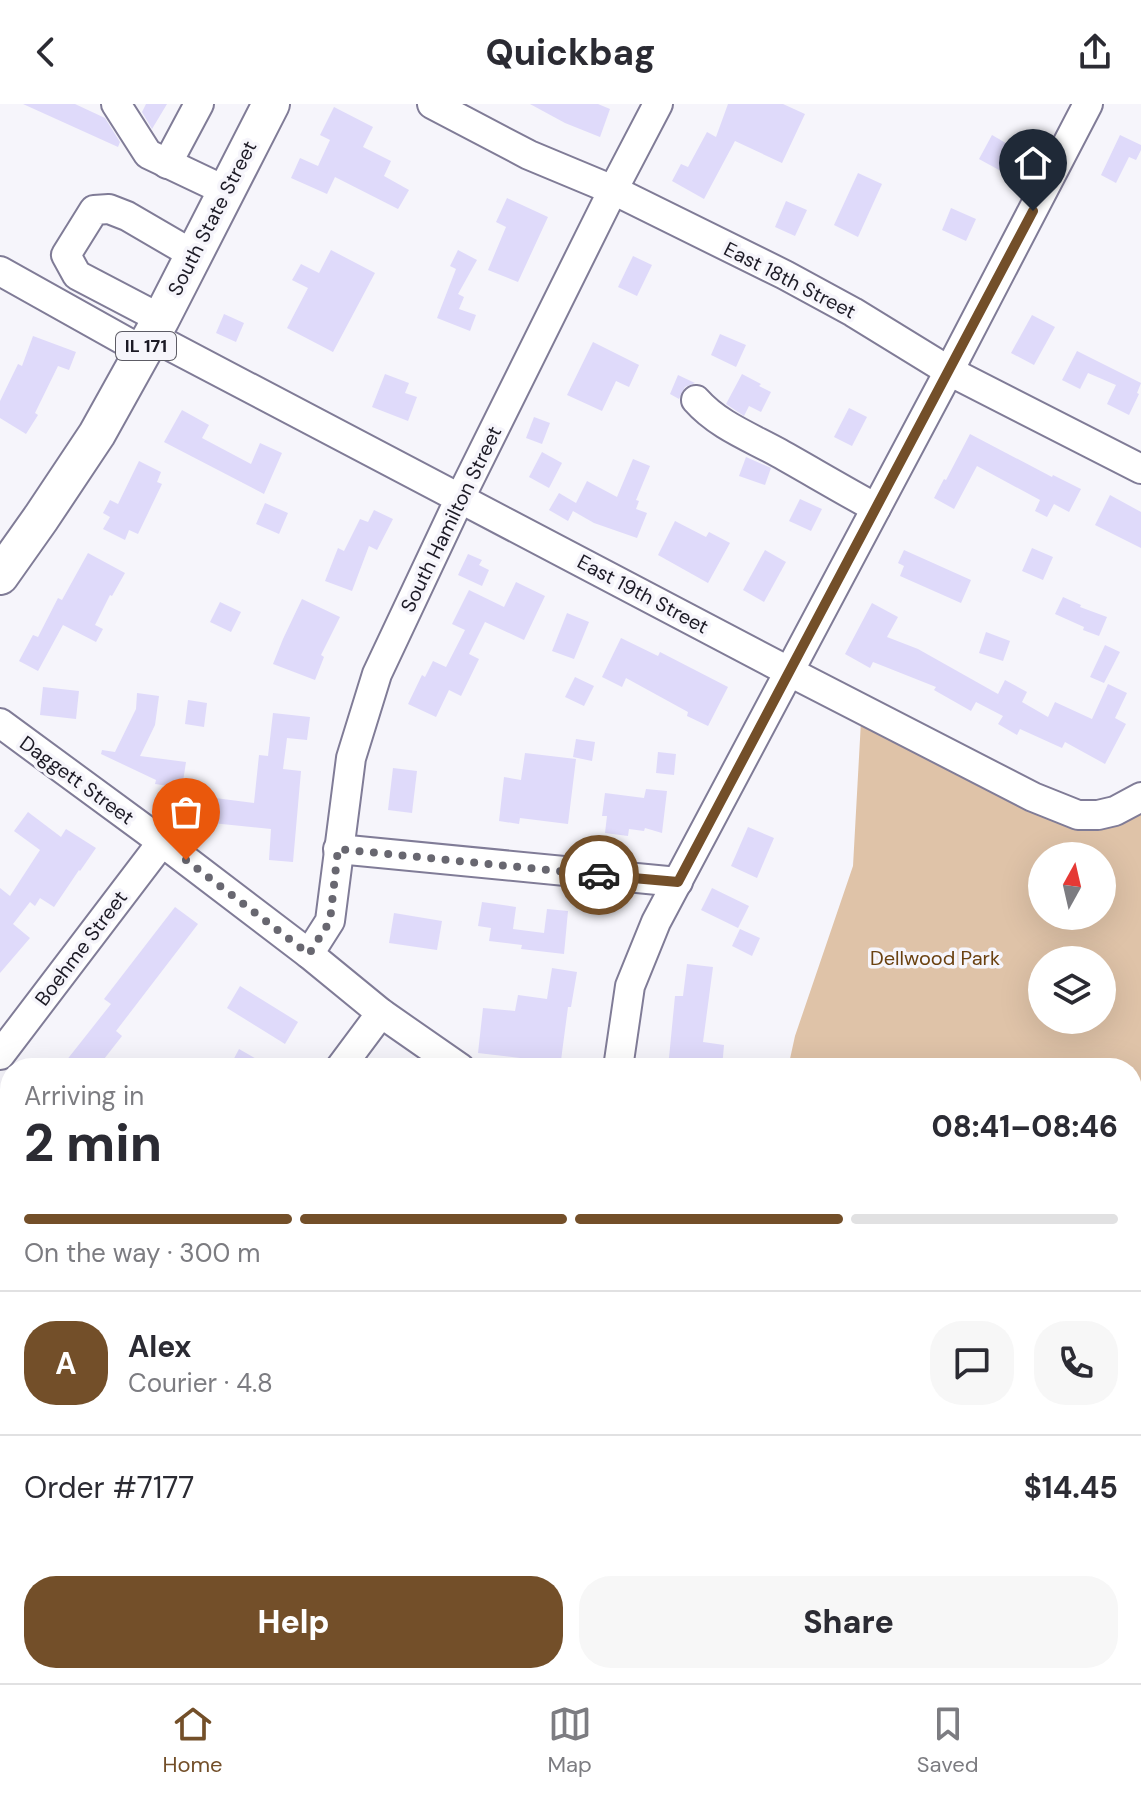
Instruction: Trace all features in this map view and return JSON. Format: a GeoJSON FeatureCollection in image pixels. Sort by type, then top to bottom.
{"type":"FeatureCollection","features":[{"type":"Feature","properties":{"kind":"main road","name":"South State Street"},"geometry":{"type":"LineString","coordinates":[[0,576],[97,434],[152,335],[271,104]]}},
{"type":"Feature","properties":{"kind":"street"},"geometry":{"type":"LineString","coordinates":[[116,104],[148,154],[226,191]]}},
{"type":"Feature","properties":{"kind":"street"},"geometry":{"type":"LineString","coordinates":[[167,164],[199,104]]}},
{"type":"Feature","properties":{"kind":"street","name":"East 18th Street"},"geometry":{"type":"LineString","coordinates":[[432,104],[529,155],[613,190],[853,312],[949,371],[1141,469]]}},
{"type":"Feature","properties":{"kind":"street","name":"South Hamilton Street"},"geometry":{"type":"LineString","coordinates":[[309,954],[330,921],[351,758],[377,674],[460,498],[658,104]]}},
{"type":"Feature","properties":{"kind":"street"},"geometry":{"type":"LineString","coordinates":[[619,1058],[630,986],[656,922],[1088,104]]}},
{"type":"Feature","properties":{"kind":"street"},"geometry":{"type":"LineString","coordinates":[[152,335],[77,275],[66,255],[94,210],[109,209],[127,216],[194,255]]}},
{"type":"Feature","properties":{"kind":"street"},"geometry":{"type":"LineString","coordinates":[[0,271],[152,335]]}},
{"type":"Feature","properties":{"kind":"street","name":"East 19th Street"},"geometry":{"type":"LineString","coordinates":[[152,335],[1033,797],[1078,815],[1115,811],[1141,797]]}},
{"type":"Feature","properties":{"kind":"street"},"geometry":{"type":"LineString","coordinates":[[696,400],[730,427],[876,508]]}},
{"type":"Feature","properties":{"kind":"street","name":"Daggett Street"},"geometry":{"type":"LineString","coordinates":[[0,723],[162,842],[381,1013],[446,1058]]}},
{"type":"Feature","properties":{"kind":"street","name":"Boehme Street"},"geometry":{"type":"LineString","coordinates":[[0,1055],[162,842]]}},
{"type":"Feature","properties":{"kind":"street"},"geometry":{"type":"LineString","coordinates":[[338,849],[678,882]]}},
{"type":"Feature","properties":{"kind":"street"},"geometry":{"type":"LineString","coordinates":[[347,1058],[381,1013]]}},
{"type":"Feature","properties":{"kind":"green space","name":"Dellwood Park"},"geometry":{"type":"Polygon","coordinates":[[[861,721],[1046,817],[1141,811],[1141,1058],[790,1058],[853,866],[861,721]]]}},
{"type":"Feature","properties":{"kind":"building"},"geometry":{"type":"Polygon","coordinates":[[[23,104],[75,104],[105,118],[120,142],[118,147],[23,104]]]}},
{"type":"Feature","properties":{"kind":"building"},"geometry":{"type":"Polygon","coordinates":[[[146,104],[167,104],[152,129],[142,112],[146,104]]]}},
{"type":"Feature","properties":{"kind":"building"},"geometry":{"type":"Polygon","coordinates":[[[530,104],[598,104],[610,109],[600,137],[530,104]]]}},
{"type":"Feature","properties":{"kind":"building"},"geometry":{"type":"Polygon","coordinates":[[[728,104],[783,104],[805,114],[782,163],[735,141],[704,199],[672,181],[681,164],[688,167],[707,132],[716,137],[728,104]]]}},
{"type":"Feature","properties":{"kind":"building"},"geometry":{"type":"Polygon","coordinates":[[[334,107],[373,127],[363,147],[391,161],[384,176],[409,190],[398,209],[335,177],[327,194],[291,178],[300,158],[318,166],[330,140],[320,135],[334,107]]]}},
{"type":"Feature","properties":{"kind":"building"},"geometry":{"type":"Polygon","coordinates":[[[992,135],[1011,146],[999,170],[979,159],[992,135]]]}},
{"type":"Feature","properties":{"kind":"building"},"geometry":{"type":"Polygon","coordinates":[[[1120,135],[1141,145],[1141,150],[1136,160],[1129,157],[1116,183],[1101,175],[1120,135]]]}},
{"type":"Feature","properties":{"kind":"building"},"geometry":{"type":"Polygon","coordinates":[[[858,173],[882,184],[858,237],[834,225],[858,173]]]}},
{"type":"Feature","properties":{"kind":"building"},"geometry":{"type":"Polygon","coordinates":[[[507,198],[548,217],[518,282],[488,270],[506,227],[496,222],[507,198]]]}},
{"type":"Feature","properties":{"kind":"building"},"geometry":{"type":"Polygon","coordinates":[[[786,201],[807,210],[795,236],[775,227],[786,201]]]}},
{"type":"Feature","properties":{"kind":"building"},"geometry":{"type":"Polygon","coordinates":[[[951,208],[976,219],[966,241],[942,230],[951,208]]]}},
{"type":"Feature","properties":{"kind":"building"},"geometry":{"type":"Polygon","coordinates":[[[331,250],[375,273],[333,352],[287,328],[308,288],[292,280],[301,264],[319,273],[331,250]]]}},
{"type":"Feature","properties":{"kind":"building"},"geometry":{"type":"Polygon","coordinates":[[[458,250],[477,260],[458,294],[464,297],[459,309],[476,315],[470,331],[437,318],[456,269],[450,266],[458,250]]]}},
{"type":"Feature","properties":{"kind":"building"},"geometry":{"type":"Polygon","coordinates":[[[633,256],[652,265],[637,296],[618,287],[633,256]]]}},
{"type":"Feature","properties":{"kind":"building"},"geometry":{"type":"Polygon","coordinates":[[[224,314],[244,323],[236,342],[216,333],[224,314]]]}},
{"type":"Feature","properties":{"kind":"building"},"geometry":{"type":"Polygon","coordinates":[[[1032,315],[1055,327],[1034,365],[1011,353],[1032,315]]]}},
{"type":"Feature","properties":{"kind":"building"},"geometry":{"type":"Polygon","coordinates":[[[720,334],[746,345],[736,367],[711,355],[720,334]]]}},
{"type":"Feature","properties":{"kind":"building"},"geometry":{"type":"Polygon","coordinates":[[[33,336],[76,352],[69,370],[58,366],[35,413],[38,415],[26,434],[0,418],[0,401],[18,364],[22,366],[33,336]]]}},
{"type":"Feature","properties":{"kind":"building"},"geometry":{"type":"Polygon","coordinates":[[[593,342],[639,365],[629,387],[616,381],[602,411],[567,395],[593,342]]]}},
{"type":"Feature","properties":{"kind":"building"},"geometry":{"type":"Polygon","coordinates":[[[1077,351],[1141,383],[1129,415],[1107,404],[1116,385],[1088,373],[1080,389],[1062,380],[1077,351]]]}},
{"type":"Feature","properties":{"kind":"building"},"geometry":{"type":"Polygon","coordinates":[[[385,374],[409,383],[405,393],[417,397],[408,421],[372,407],[385,374]]]}},
{"type":"Feature","properties":{"kind":"building"},"geometry":{"type":"Polygon","coordinates":[[[742,374],[771,392],[761,412],[749,406],[744,416],[726,404],[742,374]]]}},
{"type":"Feature","properties":{"kind":"building"},"geometry":{"type":"Polygon","coordinates":[[[678,375],[695,383],[685,387],[679,399],[670,394],[678,375]]]}},
{"type":"Feature","properties":{"kind":"building"},"geometry":{"type":"Polygon","coordinates":[[[849,408],[867,417],[852,446],[834,437],[849,408]]]}},
{"type":"Feature","properties":{"kind":"building"},"geometry":{"type":"Polygon","coordinates":[[[182,410],[209,425],[202,438],[251,464],[260,443],[282,453],[264,494],[164,442],[182,410]]]}},
{"type":"Feature","properties":{"kind":"building"},"geometry":{"type":"Polygon","coordinates":[[[534,417],[550,423],[542,444],[526,438],[534,417]]]}},
{"type":"Feature","properties":{"kind":"building"},"geometry":{"type":"Polygon","coordinates":[[[970,434],[1081,489],[1069,512],[1054,504],[1047,517],[1035,511],[1040,500],[977,466],[954,509],[934,498],[970,434]]]}},
{"type":"Feature","properties":{"kind":"building"},"geometry":{"type":"Polygon","coordinates":[[[542,452],[562,463],[549,488],[529,477],[542,452]]]}},
{"type":"Feature","properties":{"kind":"building"},"geometry":{"type":"Polygon","coordinates":[[[746,457],[771,468],[765,485],[739,476],[746,457]]]}},
{"type":"Feature","properties":{"kind":"building"},"geometry":{"type":"Polygon","coordinates":[[[633,459],[650,466],[636,500],[639,501],[636,509],[647,513],[637,538],[594,523],[573,511],[568,521],[549,510],[559,493],[576,503],[587,481],[617,497],[633,459]]]}},
{"type":"Feature","properties":{"kind":"building"},"geometry":{"type":"Polygon","coordinates":[[[139,461],[161,472],[157,482],[162,484],[138,534],[129,530],[125,540],[103,529],[110,517],[103,513],[110,500],[118,504],[139,461]]]}},
{"type":"Feature","properties":{"kind":"building"},"geometry":{"type":"Polygon","coordinates":[[[1110,495],[1141,512],[1141,548],[1095,525],[1110,495]]]}},
{"type":"Feature","properties":{"kind":"building"},"geometry":{"type":"Polygon","coordinates":[[[800,499],[822,509],[811,531],[789,521],[800,499]]]}},
{"type":"Feature","properties":{"kind":"building"},"geometry":{"type":"Polygon","coordinates":[[[265,503],[288,513],[279,534],[256,524],[265,503]]]}},
{"type":"Feature","properties":{"kind":"building"},"geometry":{"type":"Polygon","coordinates":[[[374,510],[393,519],[377,550],[369,546],[352,591],[325,581],[338,548],[344,551],[360,519],[368,522],[374,510]]]}},
{"type":"Feature","properties":{"kind":"building"},"geometry":{"type":"Polygon","coordinates":[[[675,521],[706,537],[709,532],[730,543],[708,583],[658,555],[675,521]]]}},
{"type":"Feature","properties":{"kind":"building"},"geometry":{"type":"Polygon","coordinates":[[[1032,548],[1053,557],[1043,580],[1022,571],[1032,548]]]}},
{"type":"Feature","properties":{"kind":"building"},"geometry":{"type":"Polygon","coordinates":[[[765,550],[786,562],[764,602],[743,590],[765,550]]]}},
{"type":"Feature","properties":{"kind":"building"},"geometry":{"type":"Polygon","coordinates":[[[904,550],[971,580],[961,603],[900,576],[904,566],[898,563],[904,550]]]}},
{"type":"Feature","properties":{"kind":"building"},"geometry":{"type":"Polygon","coordinates":[[[88,553],[125,573],[95,625],[103,629],[96,642],[63,625],[38,671],[19,661],[33,635],[38,637],[58,598],[62,600],[88,553]]]}},
{"type":"Feature","properties":{"kind":"building"},"geometry":{"type":"Polygon","coordinates":[[[468,554],[482,560],[479,565],[489,570],[482,586],[458,575],[468,554]]]}},
{"type":"Feature","properties":{"kind":"building"},"geometry":{"type":"Polygon","coordinates":[[[516,582],[545,596],[524,640],[485,622],[469,654],[479,659],[461,696],[449,690],[436,717],[408,704],[422,675],[425,677],[433,661],[446,667],[465,630],[452,624],[469,590],[504,607],[516,582]]]}},
{"type":"Feature","properties":{"kind":"building"},"geometry":{"type":"Polygon","coordinates":[[[1063,597],[1107,617],[1099,636],[1055,614],[1063,597]]]}},
{"type":"Feature","properties":{"kind":"building"},"geometry":{"type":"Polygon","coordinates":[[[302,599],[340,617],[321,655],[324,657],[315,680],[273,664],[302,599]]]}},
{"type":"Feature","properties":{"kind":"building"},"geometry":{"type":"Polygon","coordinates":[[[220,602],[241,612],[231,632],[210,622],[220,602]]]}},
{"type":"Feature","properties":{"kind":"building"},"geometry":{"type":"Polygon","coordinates":[[[872,603],[898,617],[887,637],[918,649],[998,694],[1005,680],[1027,692],[1022,702],[1048,717],[1055,702],[1092,719],[1108,684],[1127,693],[1115,718],[1126,724],[1105,764],[1065,742],[1062,748],[1020,729],[1017,735],[998,724],[1003,716],[976,702],[971,711],[934,690],[936,687],[873,662],[870,668],[845,654],[872,603]]]}},
{"type":"Feature","properties":{"kind":"building"},"geometry":{"type":"Polygon","coordinates":[[[567,613],[589,622],[574,659],[552,651],[567,613]]]}},
{"type":"Feature","properties":{"kind":"building"},"geometry":{"type":"Polygon","coordinates":[[[986,632],[1010,641],[1003,661],[979,653],[986,632]]]}},
{"type":"Feature","properties":{"kind":"building"},"geometry":{"type":"Polygon","coordinates":[[[621,638],[658,656],[660,652],[728,687],[708,726],[626,678],[622,687],[602,677],[621,638]]]}},
{"type":"Feature","properties":{"kind":"building"},"geometry":{"type":"Polygon","coordinates":[[[1105,645],[1120,652],[1104,683],[1090,677],[1105,645]]]}},
{"type":"Feature","properties":{"kind":"building"},"geometry":{"type":"Polygon","coordinates":[[[575,677],[594,686],[584,706],[565,697],[575,677]]]}},
{"type":"Feature","properties":{"kind":"building"},"geometry":{"type":"Polygon","coordinates":[[[43,687],[79,691],[76,719],[40,715],[43,687]]]}},
{"type":"Feature","properties":{"kind":"building"},"geometry":{"type":"Polygon","coordinates":[[[137,693],[159,696],[155,725],[140,756],[186,762],[182,788],[155,784],[156,780],[101,754],[102,750],[115,752],[136,709],[137,693]]]}},
{"type":"Feature","properties":{"kind":"building"},"geometry":{"type":"Polygon","coordinates":[[[188,700],[207,703],[204,727],[185,724],[188,700]]]}},
{"type":"Feature","properties":{"kind":"building"},"geometry":{"type":"Polygon","coordinates":[[[273,713],[310,717],[307,740],[287,738],[283,769],[301,771],[293,862],[269,860],[271,829],[212,823],[215,798],[254,803],[259,755],[268,756],[273,713]]]}},
{"type":"Feature","properties":{"kind":"building"},"geometry":{"type":"Polygon","coordinates":[[[576,739],[595,742],[592,761],[573,757],[576,739]]]}},
{"type":"Feature","properties":{"kind":"building"},"geometry":{"type":"Polygon","coordinates":[[[658,752],[676,754],[674,775],[656,773],[658,752]]]}},
{"type":"Feature","properties":{"kind":"building"},"geometry":{"type":"Polygon","coordinates":[[[525,753],[576,759],[568,824],[520,818],[519,824],[499,821],[504,777],[521,780],[525,753]]]}},
{"type":"Feature","properties":{"kind":"building"},"geometry":{"type":"Polygon","coordinates":[[[393,768],[417,771],[412,813],[388,810],[393,768]]]}},
{"type":"Feature","properties":{"kind":"building"},"geometry":{"type":"Polygon","coordinates":[[[646,789],[667,791],[662,833],[645,828],[644,831],[629,829],[628,836],[605,833],[607,816],[602,816],[605,793],[644,798],[646,789]]]}},
{"type":"Feature","properties":{"kind":"building"},"geometry":{"type":"Polygon","coordinates":[[[28,812],[61,837],[66,829],[96,848],[54,907],[40,898],[35,906],[30,902],[13,924],[30,938],[0,973],[0,888],[10,896],[40,850],[14,831],[28,812]]]}},
{"type":"Feature","properties":{"kind":"building"},"geometry":{"type":"Polygon","coordinates":[[[748,827],[774,838],[757,878],[731,866],[748,827]]]}},
{"type":"Feature","properties":{"kind":"building"},"geometry":{"type":"Polygon","coordinates":[[[712,888],[749,906],[738,928],[701,910],[712,888]]]}},
{"type":"Feature","properties":{"kind":"building"},"geometry":{"type":"Polygon","coordinates":[[[482,902],[516,907],[513,929],[544,933],[547,909],[568,911],[564,954],[521,949],[522,945],[489,941],[491,928],[478,926],[482,902]]]}},
{"type":"Feature","properties":{"kind":"building"},"geometry":{"type":"Polygon","coordinates":[[[175,907],[198,924],[116,1031],[122,1036],[105,1058],[68,1058],[111,1004],[104,999],[175,907]]]}},
{"type":"Feature","properties":{"kind":"building"},"geometry":{"type":"Polygon","coordinates":[[[394,913],[442,921],[437,950],[389,943],[394,913]]]}},
{"type":"Feature","properties":{"kind":"building"},"geometry":{"type":"Polygon","coordinates":[[[740,929],[760,938],[752,956],[732,946],[740,929]]]}},
{"type":"Feature","properties":{"kind":"building"},"geometry":{"type":"Polygon","coordinates":[[[687,964],[713,967],[703,1042],[724,1045],[723,1058],[669,1058],[675,996],[683,996],[687,964]]]}},
{"type":"Feature","properties":{"kind":"building"},"geometry":{"type":"Polygon","coordinates":[[[552,968],[577,972],[571,1007],[568,1007],[561,1058],[520,1058],[478,1053],[483,1008],[515,1011],[518,995],[547,999],[552,968]]]}},
{"type":"Feature","properties":{"kind":"building"},"geometry":{"type":"Polygon","coordinates":[[[240,986],[298,1022],[285,1044],[227,1008],[240,986]]]}},
{"type":"Feature","properties":{"kind":"building"},"geometry":{"type":"Polygon","coordinates":[[[239,1049],[255,1058],[234,1058],[239,1049]]]}},
{"type":"Feature","properties":{"kind":"way so far"},"geometry":{"type":"LineString","coordinates":[[186,860],[309,954],[330,921],[338,849],[599,875]]}},
{"type":"Feature","properties":{"kind":"route"},"geometry":{"type":"LineString","coordinates":[[599,875],[678,882],[1033,211]]}}]}
